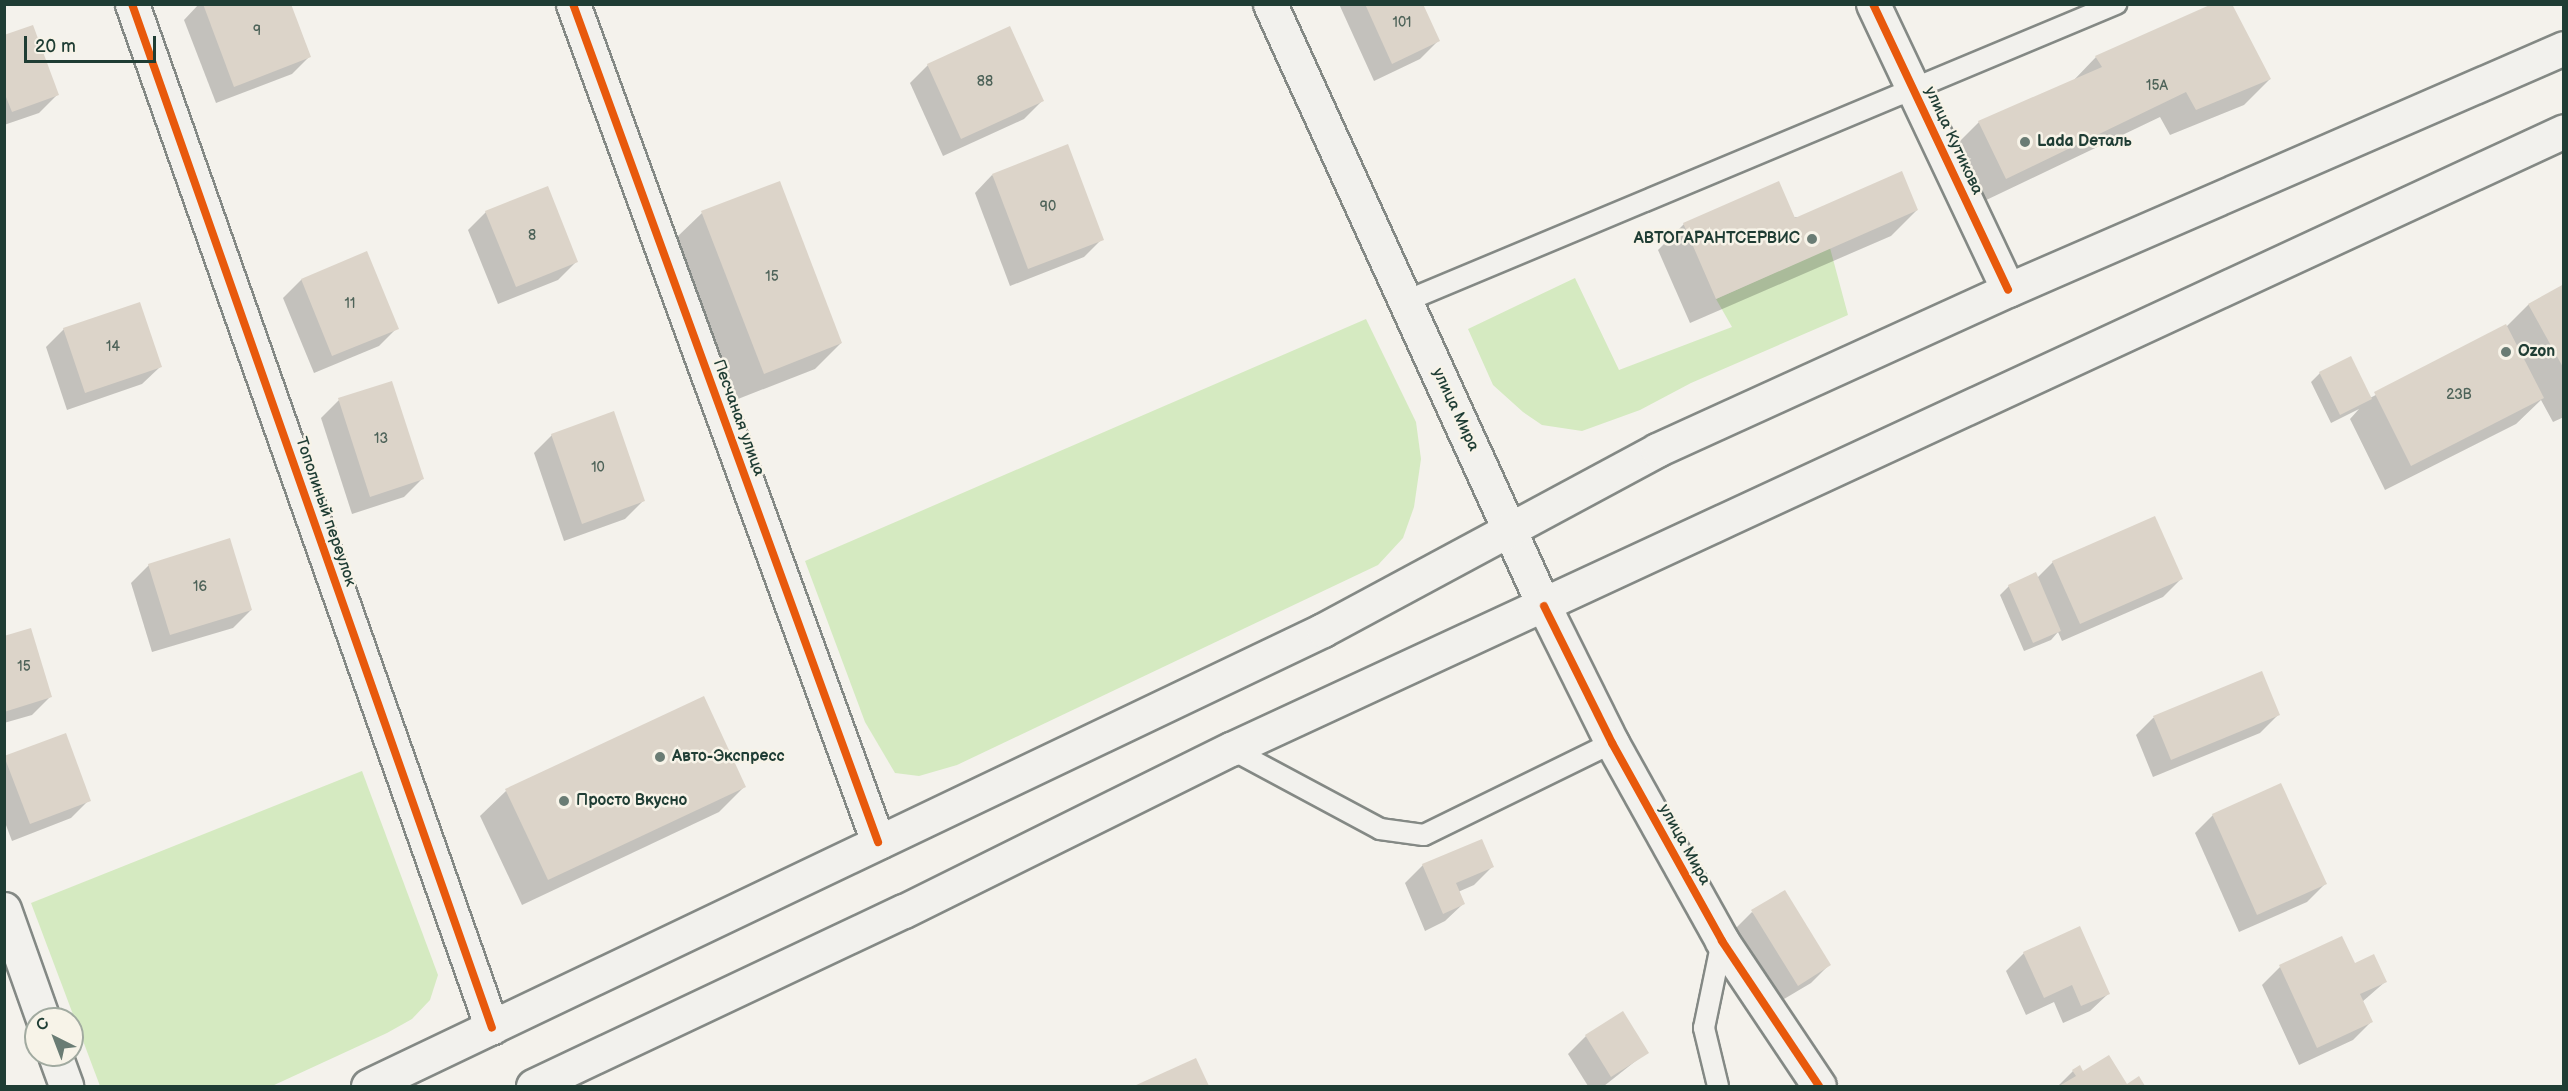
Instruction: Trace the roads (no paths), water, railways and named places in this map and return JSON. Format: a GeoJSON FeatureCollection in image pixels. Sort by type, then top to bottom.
{"type":"FeatureCollection","features":[{"type":"Feature","properties":{"kind":"main road","name":"Тополиный переулок"},"geometry":{"type":"LineString","coordinates":[[132,4],[492,1028]]}},
{"type":"Feature","properties":{"kind":"main road","name":"Песчаная улица"},"geometry":{"type":"LineString","coordinates":[[573,4],[878,842]]}},
{"type":"Feature","properties":{"kind":"main road","name":"улица Мира"},"geometry":{"type":"LineString","coordinates":[[1270,4],[1544,606],[1612,743],[1722,940],[1819,1086]]}},
{"type":"Feature","properties":{"kind":"main road","name":"улица Кутикова"},"geometry":{"type":"LineString","coordinates":[[1873,4],[2008,290]]}},
{"type":"Feature","properties":{"kind":"main road"},"geometry":{"type":"LineString","coordinates":[[368,1086],[1323,630],[1657,450],[2008,290],[2564,48]]}},
{"type":"Feature","properties":{"kind":"main road"},"geometry":{"type":"LineString","coordinates":[[533,1086],[904,911],[1231,749],[2564,132]]}},
{"type":"Feature","properties":{"kind":"main road"},"geometry":{"type":"LineString","coordinates":[[4,909],[39,1007]]}},
{"type":"Feature","properties":{"kind":"main road"},"geometry":{"type":"LineString","coordinates":[[60,1067],[66,1086]]}},
{"type":"Feature","properties":{"kind":"lane"},"geometry":{"type":"LineString","coordinates":[[1406,301],[1912,87],[2116,4]]}},
{"type":"Feature","properties":{"kind":"lane"},"geometry":{"type":"LineString","coordinates":[[1231,749],[1380,829],[1424,835],[1612,743]]}},
{"type":"Feature","properties":{"kind":"lane"},"geometry":{"type":"LineString","coordinates":[[1718,1086],[1704,1028],[1722,940]]}},
{"type":"Feature","properties":{"kind":"place","name":"Lada Dеталь"},"geometry":{"type":"Point","coordinates":[2025,142]}},
{"type":"Feature","properties":{"kind":"place","name":"АВТОГАРАНТСЕРВИС"},"geometry":{"type":"Point","coordinates":[1812,239]}},
{"type":"Feature","properties":{"kind":"place","name":"Ozon"},"geometry":{"type":"Point","coordinates":[2506,352]}},
{"type":"Feature","properties":{"kind":"place","name":"Авто-Экспресс"},"geometry":{"type":"Point","coordinates":[660,757]}},
{"type":"Feature","properties":{"kind":"place","name":"Просто Вкусно"},"geometry":{"type":"Point","coordinates":[564,801]}}]}
